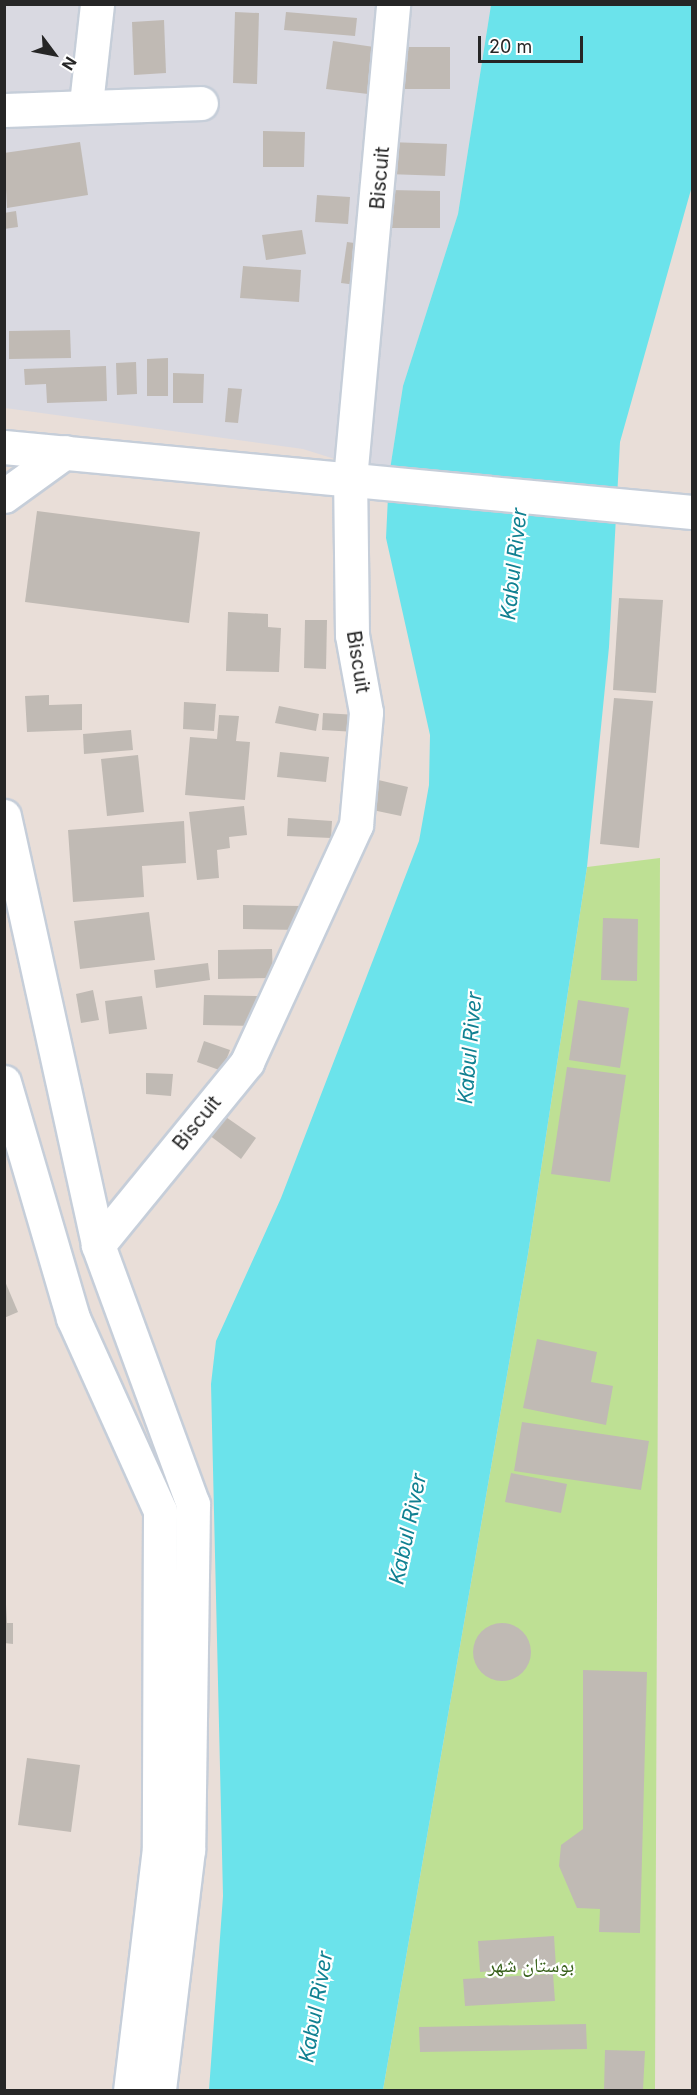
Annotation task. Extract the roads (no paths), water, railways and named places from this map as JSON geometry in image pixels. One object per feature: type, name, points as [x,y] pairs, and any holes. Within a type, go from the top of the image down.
[{"type":"main road","points":[[86,104],[97,4]]},
{"type":"main road","name":"Biscuit","points":[[98,1245],[247,1062],[356,825],[366,712],[352,635],[364,481],[393,4]]},
{"type":"main road","points":[[4,110],[86,104],[201,103]]},
{"type":"main road","points":[[4,447],[626,508],[693,512]]},
{"type":"main road","points":[[4,496],[65,452]]},
{"type":"main road","points":[[4,816],[98,1245],[194,1504],[188,1850],[159,2091]]},
{"type":"main road","points":[[4,1082],[40,1220],[73,1318],[160,1510],[159,1848],[130,2091]]},
{"type":"water","name":"Kabul River","points":[[491,5],[692,5],[692,186],[620,442],[609,647],[587,867],[528,1254],[383,2090],[209,2090],[223,1896],[211,1384],[216,1341],[281,1198],[419,841],[429,785],[430,735],[386,538],[389,476],[403,386],[458,214]]},
{"type":"park label","name":"بوستان شهر","points":[[531,1965]]}]
